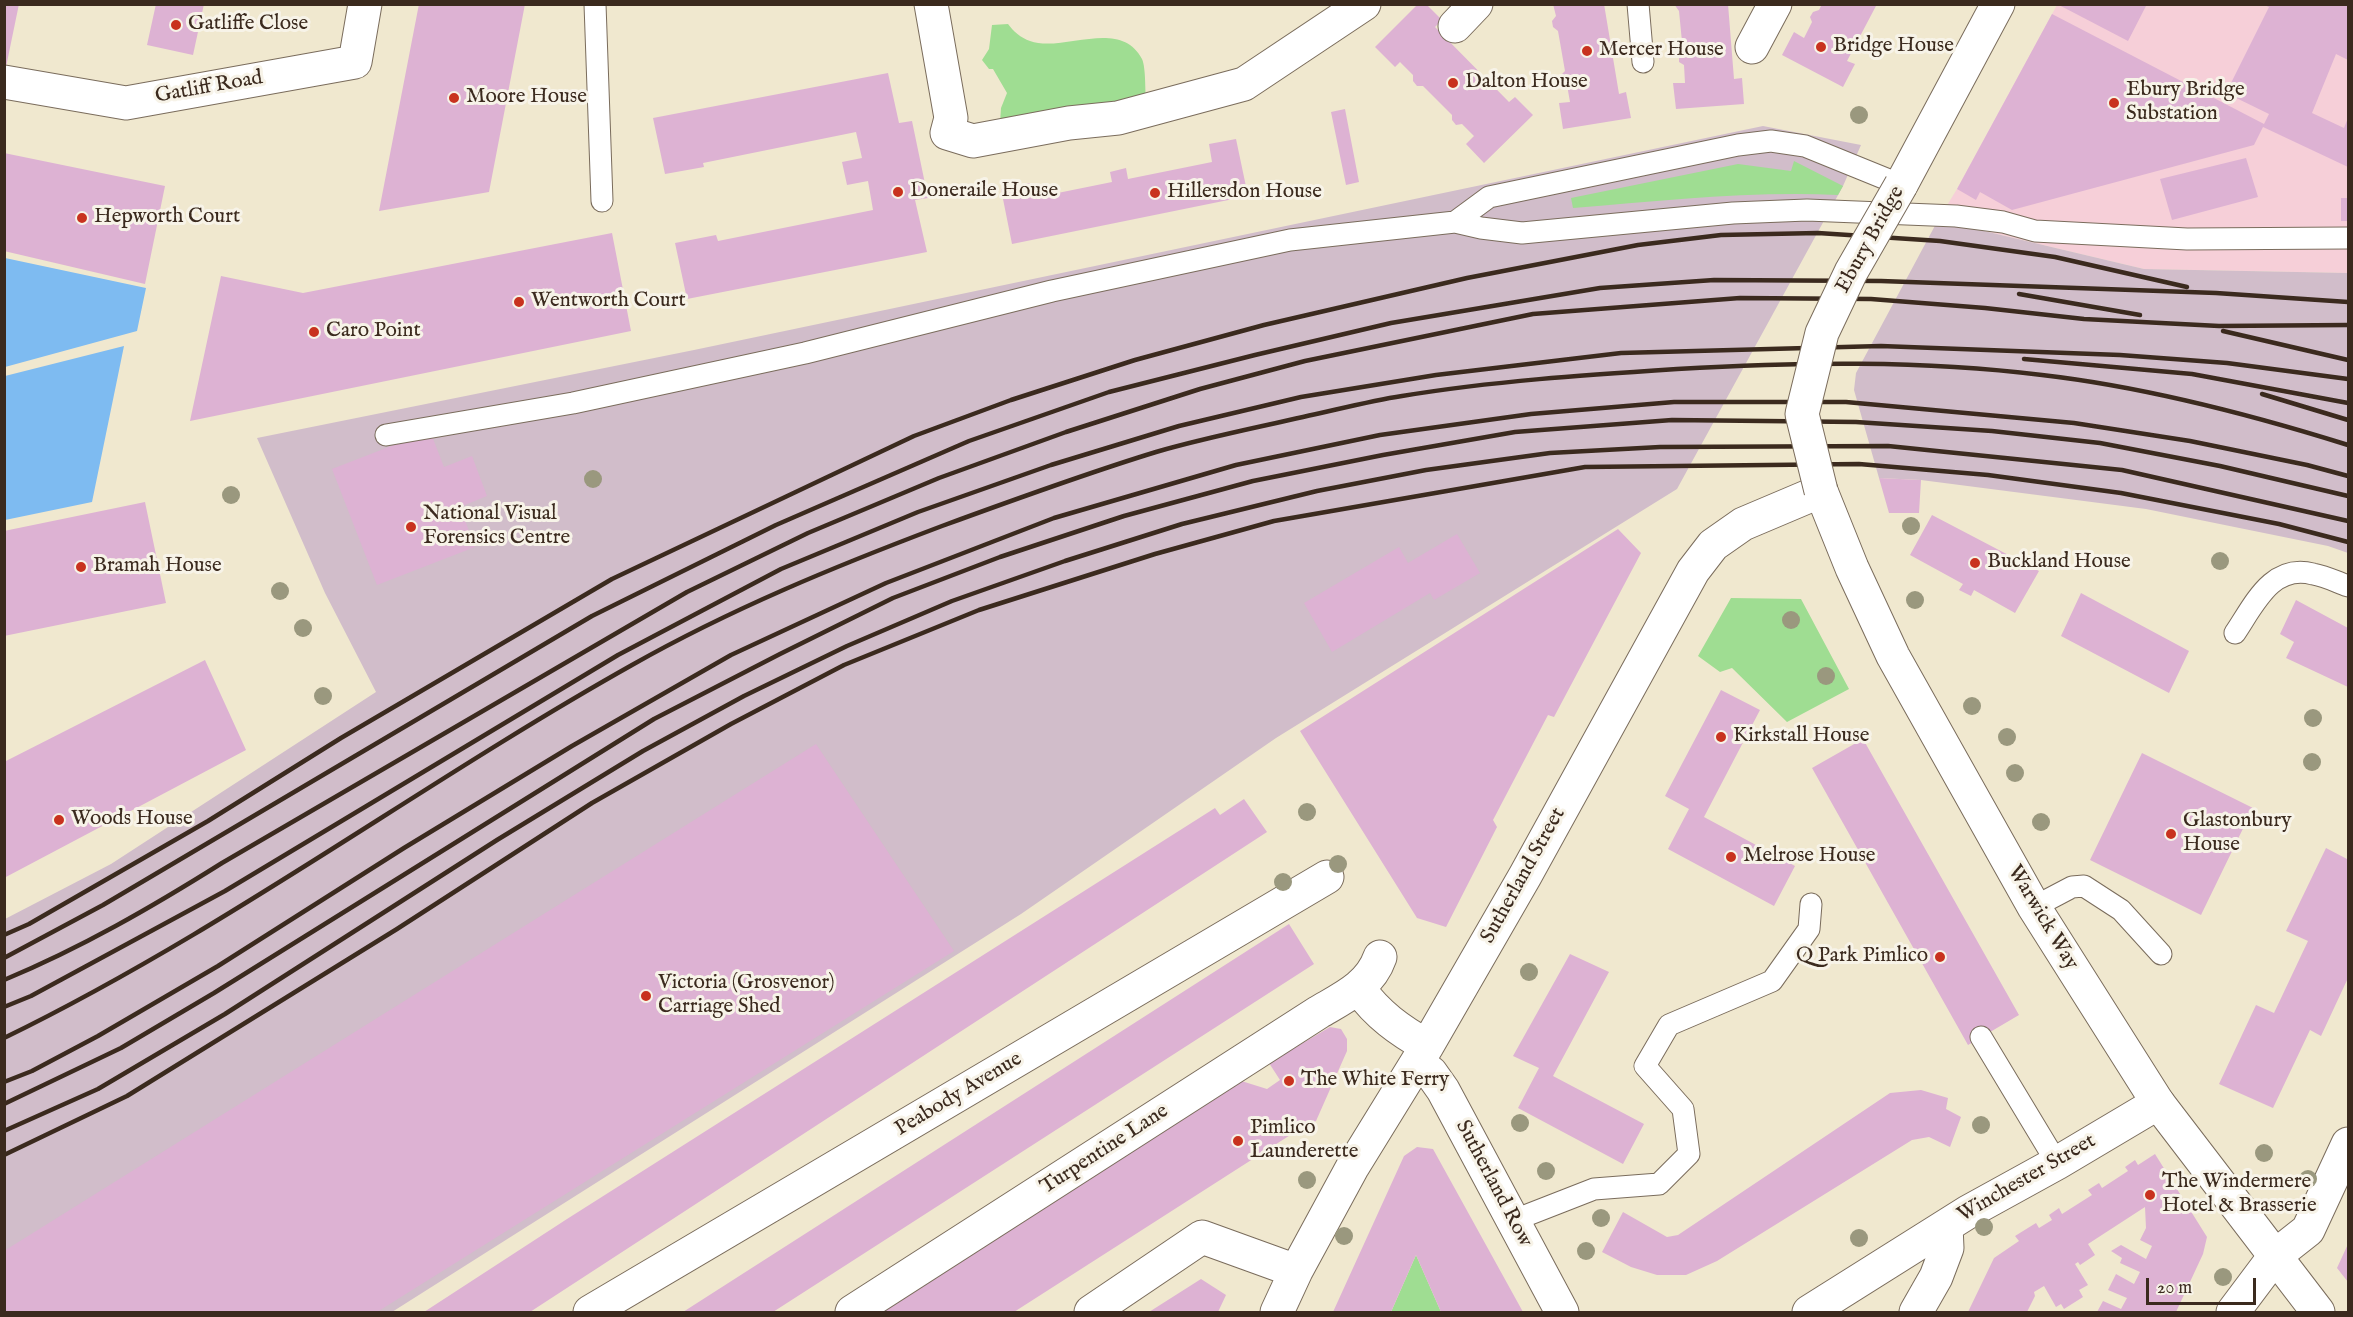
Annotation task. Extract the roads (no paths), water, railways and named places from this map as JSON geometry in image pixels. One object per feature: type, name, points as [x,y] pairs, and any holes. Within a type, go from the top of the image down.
[{"type":"street","name":"Gatliff Road","points":[[4,82],[126,103],[355,62],[365,4]]},
{"type":"street","points":[[931,4],[951,118],[947,133],[973,141],[1069,123],[1118,118],[1244,84],[1364,4]]},
{"type":"street","points":[[1752,47],[1775,4]]},
{"type":"street","name":"Ebury Bridge","points":[[1821,491],[1803,414],[1822,333],[1851,272],[1901,185],[1998,4]]},
{"type":"street","name":"Warwick Way","points":[[1821,491],[1852,568],[1893,657],[2034,907],[2157,1103],[2318,1312]]},
{"type":"street","name":"Sutherland Street","points":[[1277,1312],[1296,1271],[1353,1166],[1422,1054],[1525,876],[1693,571],[1713,544],[1743,524],[1821,491]]},
{"type":"street","name":"Peabody Avenue","points":[[590,1312],[1327,877]]},
{"type":"street","name":"Turpentine Lane","points":[[852,1312],[1318,1012],[1359,989],[1377,965],[1380,957]]},
{"type":"street","points":[[1359,989],[1372,1006],[1422,1054]]},
{"type":"street","name":"Sutherland Row","points":[[1422,1054],[1562,1312]]},
{"type":"street","name":"Winchester Street","points":[[1916,1312],[1967,1213],[2057,1163],[2157,1103]]},
{"type":"street","points":[[2233,1312],[2275,1256],[2308,1230],[2349,1144]]},
{"type":"street","points":[[1809,1312],[1967,1213]]},
{"type":"street","points":[[1091,1312],[1202,1237],[1296,1271]]},
{"type":"lane","points":[[595,4],[602,201]]},
{"type":"lane","points":[[1638,4],[1643,62]]},
{"type":"lane","points":[[1455,222],[1489,197],[1727,147],[1771,141],[1805,146],[1901,185]]},
{"type":"lane","points":[[386,435],[573,403],[793,356],[1052,291],[1290,240],[1455,222],[1522,233],[1733,213],[1807,210],[1956,216],[2003,222],[2035,231],[2187,239],[2349,238]]},
{"type":"lane","points":[[2235,633],[2261,593],[2278,577],[2292,572],[2312,573],[2349,586]]},
{"type":"lane","points":[[2034,907],[2072,887],[2084,886],[2121,910],[2161,954]]},
{"type":"lane","points":[[1512,1221],[1594,1189],[1659,1184],[1689,1154],[1683,1109],[1646,1066],[1669,1025],[1772,981],[1809,929],[1811,904]]},
{"type":"lane","points":[[1981,1037],[2057,1163]]},
{"type":"water","points":[[5,258],[146,288],[137,331],[5,367]]},
{"type":"water","points":[[124,346],[92,502],[5,520],[5,376]]},
{"type":"railway","points":[[4,935],[29,924],[208,821],[341,738],[612,579],[914,436],[1011,400],[1135,360],[1264,325],[1467,278],[1638,245],[1721,235],[1818,233],[1940,241],[2055,257],[2187,287]]},
{"type":"railway","points":[[4,958],[103,905],[592,616],[776,525],[969,441],[1109,392],[1391,323],[1600,288],[1714,280],[1881,281],[2216,293],[2348,302]]},
{"type":"railway","points":[[2019,294],[2140,315]]},
{"type":"railway","points":[[4,980],[88,941],[143,911],[687,592],[808,533],[939,478],[1066,432],[1200,389],[1305,361],[1533,314],[1740,298],[1871,299],[2084,319],[2219,326],[2348,325]]},
{"type":"railway","points":[[2223,331],[2348,360]]},
{"type":"railway","points":[[4,1007],[31,996],[225,891],[618,655],[781,569],[918,512],[1051,465],[1179,426],[1301,397],[1436,375],[1621,353],[1881,346],[2120,355],[2227,363],[2348,379]]},
{"type":"railway","points":[[2024,359],[2192,374],[2348,403]]},
{"type":"railway","points":[[4,1038],[165,951],[553,711],[707,625],[823,573],[942,526],[1102,469],[1192,442],[1377,400],[1470,386],[1677,369],[1860,364],[1997,370],[2081,380],[2158,394],[2235,412],[2348,445]]},
{"type":"railway","points":[[2262,394],[2348,420]]},
{"type":"railway","points":[[4,1082],[32,1071],[98,1036],[218,966],[404,848],[572,746],[731,655],[886,583],[1054,518],[1236,465],[1380,435],[1531,414],[1674,402],[1846,402],[2074,423],[2190,441],[2307,465],[2348,476]]},
{"type":"railway","points":[[4,1104],[121,1048],[214,993],[654,719],[780,654],[893,598],[1000,557],[1124,516],[1253,481],[1515,432],[1672,420],[1856,422],[1992,431],[2100,443],[2220,466],[2348,496]]},
{"type":"railway","points":[[4,1131],[98,1089],[225,1014],[497,840],[643,751],[744,696],[847,646],[952,601],[1065,561],[1182,524],[1317,491],[1426,470],[1550,453],[1660,447],[1888,446],[2122,470],[2348,521]]},
{"type":"railway","points":[[4,1155],[127,1096],[397,929],[592,803],[731,724],[844,665],[979,610],[1155,554],[1274,521],[1585,467],[1859,464],[1988,475],[2121,493],[2279,524],[2348,542]]},
{"type":"place","name":"Gatliffe Close","points":[[176,25]]},
{"type":"place","name":"Bridge House","points":[[1821,47]]},
{"type":"place","name":"Mercer House","points":[[1587,51]]},
{"type":"place","name":"Dalton House","points":[[1453,83]]},
{"type":"place","name":"Moore House","points":[[454,98]]},
{"type":"place","name":"Ebury Bridge Substation","points":[[2114,103]]},
{"type":"place","name":"Doneraile House","points":[[898,192]]},
{"type":"place","name":"Hillersdon House","points":[[1155,193]]},
{"type":"place","name":"Hepworth Court","points":[[82,218]]},
{"type":"place","name":"Wentworth Court","points":[[519,302]]},
{"type":"place","name":"Caro Point","points":[[314,332]]},
{"type":"place","name":"National Visual Forensics Centre","points":[[411,527]]},
{"type":"place","name":"Buckland House","points":[[1975,563]]},
{"type":"place","name":"Bramah House","points":[[81,567]]},
{"type":"place","name":"Kirkstall House","points":[[1721,737]]},
{"type":"place","name":"Woods House","points":[[59,820]]},
{"type":"place","name":"Glastonbury House","points":[[2171,834]]},
{"type":"place","name":"Melrose House","points":[[1731,857]]},
{"type":"place","name":"Q Park Pimlico","points":[[1940,957]]},
{"type":"place","name":"Victoria (Grosvenor) Carriage Shed","points":[[646,996]]},
{"type":"place","name":"The White Ferry","points":[[1289,1081]]},
{"type":"place","name":"Pimlico Launderette","points":[[1238,1141]]},
{"type":"place","name":"The Windermere Hotel & Brasserie","points":[[2150,1195]]}]
